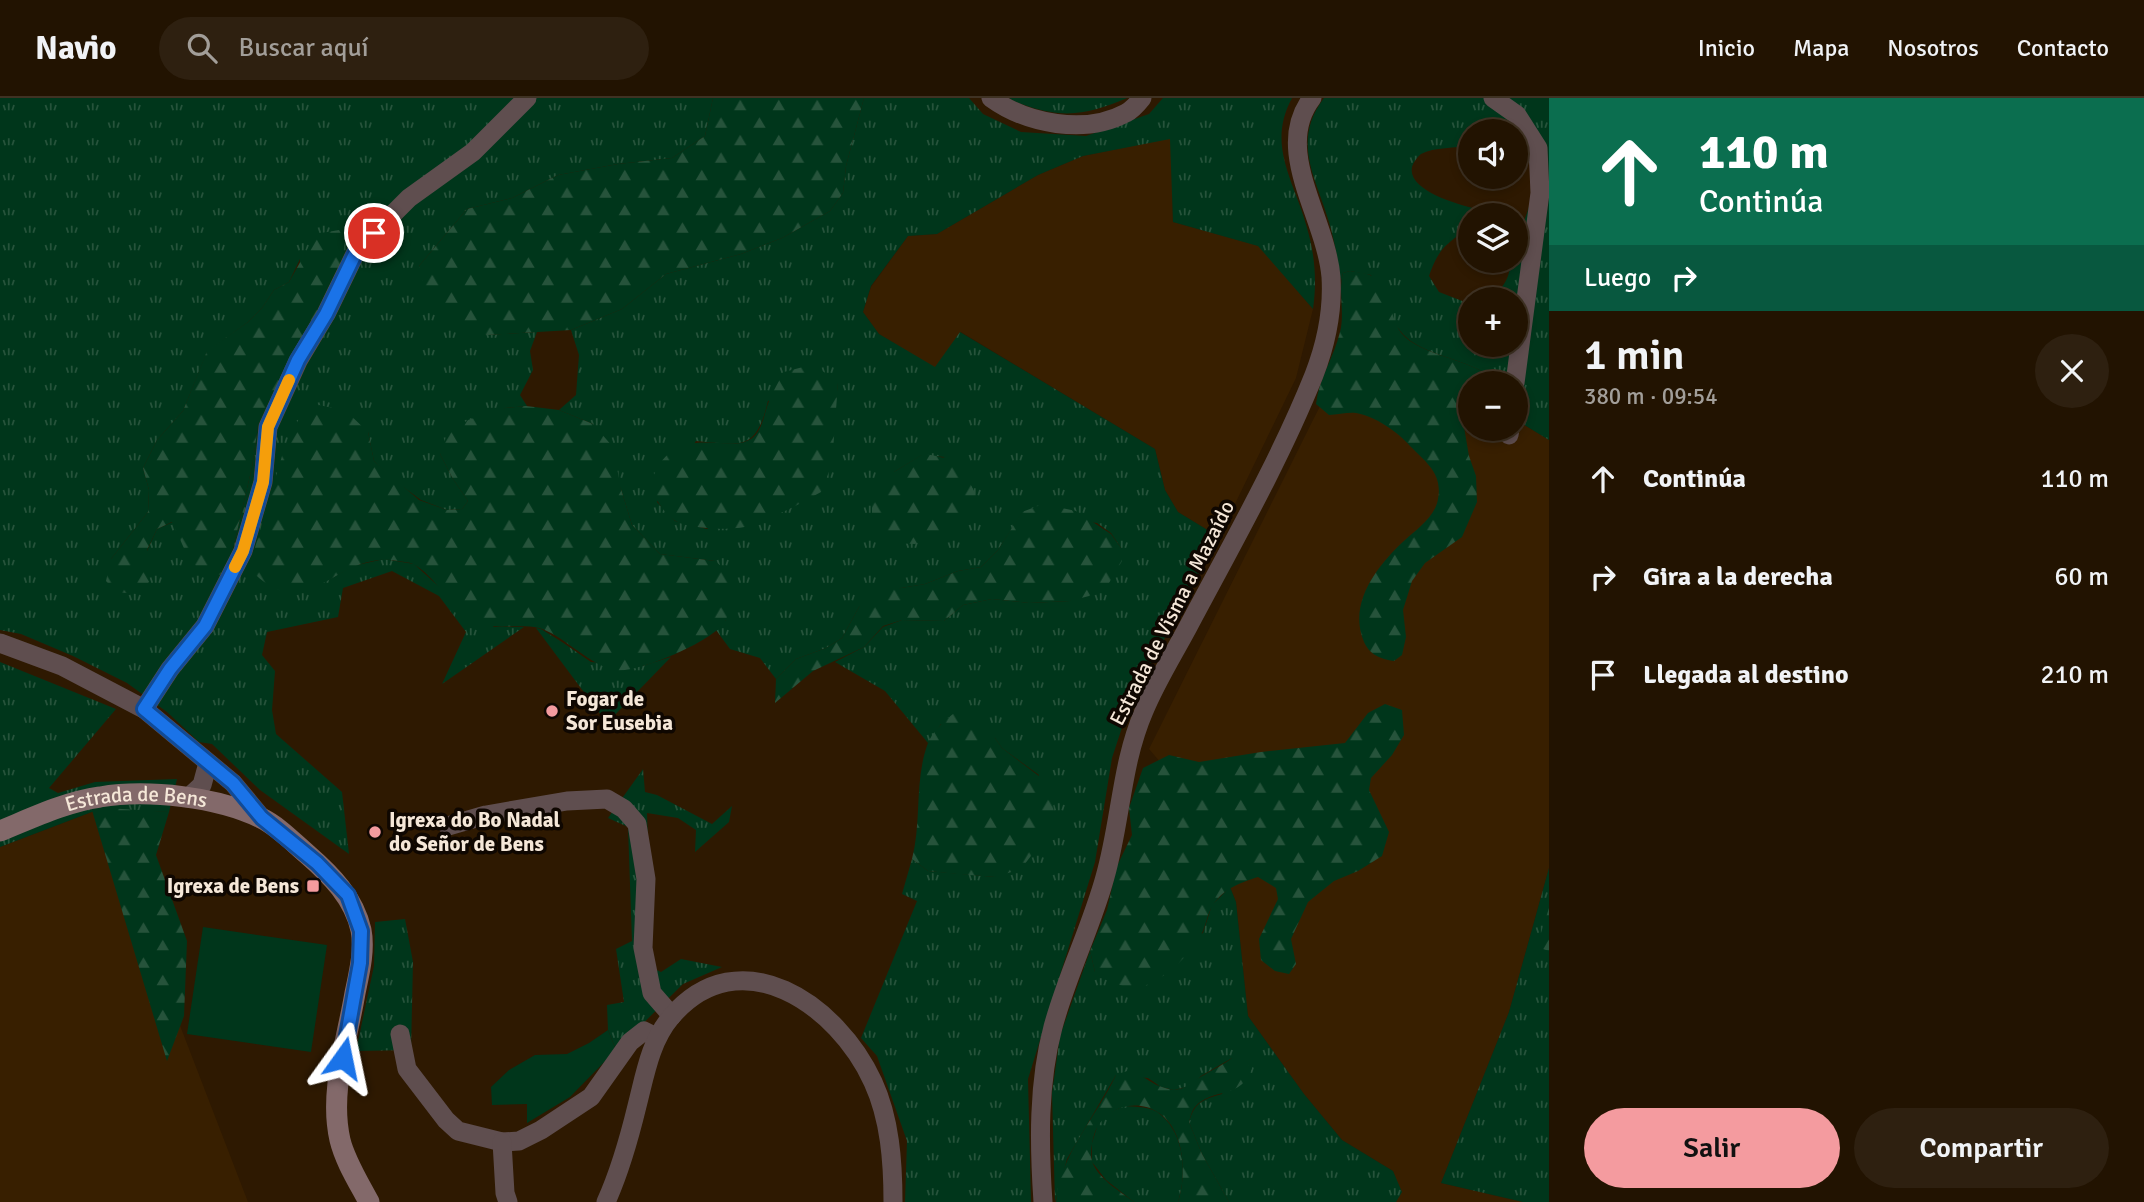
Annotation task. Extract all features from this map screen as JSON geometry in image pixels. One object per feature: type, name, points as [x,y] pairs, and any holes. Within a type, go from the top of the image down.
[{"type":"street","points":[[144,709],[170,669],[205,626],[243,551],[263,482],[268,427],[298,360],[326,314],[357,250],[409,198],[473,152],[527,98]]},
{"type":"street","points":[[991,98],[1008,110],[1056,124],[1095,123],[1127,113],[1142,98]]},
{"type":"street","name":"Estrada de Visma a Mazaído","points":[[1043,1202],[1042,1100],[1048,1054],[1065,989],[1106,874],[1121,786],[1134,736],[1154,690],[1282,445],[1314,374],[1323,345],[1331,299],[1328,256],[1296,152],[1299,120],[1312,98]]},
{"type":"street","points":[[1493,98],[1517,115],[1538,148],[1540,192],[1518,371]]},
{"type":"street","points":[[0,643],[62,666],[144,709],[233,783],[262,818]]},
{"type":"street","points":[[188,798],[202,785],[208,764]]},
{"type":"street","points":[[208,764],[225,804]]},
{"type":"street","points":[[225,804],[232,794],[233,783]]},
{"type":"street","name":"Estrada de Bens","points":[[0,831],[65,806],[101,797],[143,794],[188,798],[225,804],[262,818],[317,863],[348,895],[361,931],[360,963],[337,1086],[336,1114],[340,1142],[369,1202]]},
{"type":"street","points":[[448,826],[486,815],[567,801],[607,799],[624,808],[637,824],[646,879],[643,948],[652,993],[672,1016]]},
{"type":"street","points":[[606,1202],[618,1177],[656,1037],[685,1002],[704,989],[725,983],[749,981],[789,991],[818,1010],[845,1036],[873,1082],[886,1124],[893,1174],[893,1202]]},
{"type":"street","points":[[400,1034],[407,1069],[446,1120],[458,1131],[502,1142],[519,1141],[541,1130],[591,1097],[630,1042],[644,1031],[656,1037]]},
{"type":"street","points":[[502,1142],[508,1202]]},
{"type":"shaded area","points":[[1171,138],[1173,222],[1259,246],[1313,309],[1296,378],[1219,537],[1178,512],[1165,490],[1155,449],[961,332],[935,368],[879,334],[863,312],[871,287],[908,236],[937,234],[1038,175],[1083,156]]},
{"type":"shaded area","points":[[1328,390],[1458,405],[1458,441],[1528,441],[1528,427],[1549,440],[1549,868],[1509,1012],[1441,1183],[1523,1202],[1396,1202],[1401,1192],[1393,1171],[1342,1140],[1304,1094],[1248,1016],[1236,902],[1198,806],[1149,749]]},
{"type":"shaded area","points":[[97,810],[248,1202],[0,1202],[0,847]]},
{"type":"green space","points":[[0,98],[713,98],[705,136],[672,158],[558,175],[512,198],[467,209],[419,266],[487,335],[537,332],[530,351],[533,370],[520,395],[527,406],[505,408],[440,454],[468,501],[462,509],[447,510],[421,500],[394,480],[374,461],[368,432],[328,580],[353,566],[384,559],[414,564],[437,585],[494,627],[524,627],[442,684],[466,632],[439,596],[392,571],[343,588],[338,617],[267,632],[262,655],[275,671],[272,710],[276,734],[342,792],[349,854],[260,790],[212,744],[199,742],[167,712],[127,683],[21,634],[0,630]],"holes":[[[300,259],[297,345],[258,426],[252,467],[229,566],[184,543],[173,522],[157,529],[147,551],[111,559],[148,512],[149,490],[143,468],[157,440],[183,411],[207,352],[248,322],[274,290],[289,282]]]},
{"type":"green space","points":[[713,98],[864,98],[846,166],[843,193],[830,211],[782,238],[741,254],[666,274],[622,309],[571,330],[487,335],[441,316],[426,297],[419,266],[467,209],[512,198],[558,175],[672,158],[705,136]]},
{"type":"green space","points":[[864,98],[969,98],[983,114],[1021,132],[1086,136],[1149,114],[1163,98],[1292,98],[1285,115],[1282,148],[1312,248],[1315,268],[1313,309],[1258,246],[1173,222],[1170,139],[1083,156],[1038,175],[937,234],[908,236],[871,286],[863,312],[879,334],[935,367],[960,332],[1155,449],[1165,490],[1178,512],[1219,537],[1130,703],[1112,758],[1095,862],[1028,1079],[1031,1202],[905,1202],[907,1141],[877,1056],[861,1038],[917,901],[902,894],[912,859],[928,871],[995,877],[1039,775],[1002,748],[995,738],[941,724],[928,743],[885,691],[835,662],[864,647],[883,627],[902,620],[944,621],[963,605],[992,599],[1029,603],[1070,601],[1121,548],[1111,533],[1097,523],[1022,513],[998,550],[981,567],[958,571],[925,584],[901,588],[859,607],[842,638],[826,648],[796,659],[776,679],[760,658],[730,649],[716,630],[726,620],[715,561],[660,554],[632,525],[621,489],[593,424],[559,410],[576,395],[579,355],[571,330],[622,309],[666,274],[741,254],[782,238],[830,211],[843,193],[846,166]],"holes":[[[838,383],[835,408],[707,529],[675,521],[657,502],[696,441],[725,444],[744,442],[758,429],[768,401]],[[922,455],[945,457],[894,472]]]},
{"type":"green space","points":[[1009,98],[1127,98],[1091,111],[1056,113]]},
{"type":"green space","points":[[1324,98],[1549,98],[1549,440],[1528,427],[1528,371],[1481,371],[1427,350],[1400,331],[1371,275],[1350,271],[1343,273],[1341,282],[1331,230],[1309,160],[1309,130],[1314,114]]},
{"type":"green space","points":[[339,230],[345,241],[328,300],[297,345],[258,426],[252,467],[229,566],[219,575],[200,570],[189,557],[172,522],[157,529],[147,550],[149,582],[137,594],[116,592],[106,581],[111,559],[148,512],[149,490],[143,468],[157,440],[183,411],[207,351],[248,322],[274,290],[289,282],[316,234]]},
{"type":"green space","points":[[1350,271],[1370,275],[1378,281],[1387,296],[1395,322],[1405,337],[1427,350],[1481,371],[1458,371],[1458,441],[1466,441],[1476,476],[1477,502],[1462,537],[1425,563],[1412,581],[1403,610],[1406,637],[1402,655],[1394,661],[1377,656],[1366,645],[1359,620],[1364,594],[1378,570],[1433,511],[1438,499],[1438,482],[1427,463],[1393,430],[1363,415],[1329,415],[1316,404],[1320,385],[1340,332],[1343,273]]},
{"type":"green space","points":[[803,367],[820,369],[838,383],[832,464],[821,492],[776,515],[741,528],[699,527],[674,520],[659,504],[650,485],[661,462],[668,454],[685,445],[707,442],[736,444],[751,439],[761,427],[771,397],[784,372]]},
{"type":"green space","points":[[319,405],[346,411],[368,432],[374,461],[419,500],[447,510],[462,509],[468,501],[440,454],[447,434],[468,420],[505,408],[526,406],[559,410],[593,424],[613,447],[621,489],[632,525],[660,554],[715,561],[728,572],[730,602],[726,620],[707,637],[674,655],[637,668],[612,670],[539,628],[487,626],[470,620],[421,569],[410,563],[376,560],[356,566],[305,591],[288,592],[270,586],[249,568],[282,456],[300,416]]},
{"type":"green space","points":[[923,454],[942,457],[961,469],[975,493],[970,510],[946,530],[915,544],[891,543],[872,525],[872,499],[894,472]]},
{"type":"green space","points":[[1043,504],[1076,511],[1111,534],[1121,548],[1122,561],[1109,583],[1089,596],[1070,601],[1029,603],[992,599],[963,605],[944,621],[902,620],[883,626],[864,647],[813,671],[775,703],[776,679],[796,659],[826,648],[842,638],[859,607],[877,592],[925,584],[958,571],[981,567],[998,550],[1022,512]]},
{"type":"green space","points":[[536,628],[591,662],[642,666],[671,657],[607,723]]},
{"type":"green space","points":[[0,662],[116,709],[49,788],[58,793],[95,782],[177,779],[169,812],[97,810],[0,847]]},
{"type":"green space","points":[[1385,704],[1402,710],[1404,735],[1392,755],[1371,778],[1369,790],[1389,832],[1382,856],[1358,871],[1334,881],[1308,902],[1291,939],[1296,964],[1289,974],[1275,971],[1261,960],[1259,939],[1278,899],[1276,888],[1258,877],[1233,887],[1217,899],[1196,943],[1175,967],[1158,979],[1134,988],[1116,984],[1095,972],[1090,951],[1107,910],[1117,866],[1132,835],[1129,808],[1143,768],[1169,755],[1199,762],[1345,743],[1368,713]]},
{"type":"green space","points":[[953,714],[975,718],[1002,748],[1052,786],[1054,814],[1037,848],[1021,869],[995,877],[957,874],[928,871],[912,859],[924,757],[933,735]]},
{"type":"green space","points":[[643,769],[645,792],[657,795],[712,824],[732,806],[729,822],[695,852],[696,830],[678,818],[647,813],[652,968],[661,972],[681,959],[722,967],[683,984],[616,1050],[608,1030],[607,1005],[624,1002],[616,949],[632,941],[628,827],[608,818]]},
{"type":"green space","points":[[91,807],[169,812],[156,855],[187,941],[184,1016],[167,1061]]},
{"type":"green space","points":[[1549,868],[1549,1202],[1523,1202],[1441,1183],[1509,1012]]},
{"type":"green space","points":[[1230,887],[1236,902],[1248,1016],[1304,1094],[1342,1140],[1393,1171],[1402,1192],[1396,1202],[1229,1202],[1202,1154],[1189,1122],[1200,1103],[1222,1094],[1232,1058],[1201,1076],[1190,1086],[1174,1090],[1161,1087],[1148,1078],[1116,1075],[1067,1159],[1055,1202],[1052,1093],[1060,1036],[1090,951],[1095,972],[1203,933],[1212,905]]},
{"type":"green space","points":[[1549,908],[1549,951],[1543,949],[1541,933]]},
{"type":"green space","points":[[405,919],[413,962],[411,1050],[356,1051],[374,966],[375,922]]},
{"type":"green space","points":[[203,927],[327,945],[311,1052],[187,1034]]},
{"type":"green space","points":[[608,1030],[616,1050],[570,1097],[527,1123],[527,1104],[492,1105],[491,1087],[509,1070],[535,1055],[567,1054]]},
{"type":"green space","points":[[1232,1058],[1242,1060],[1252,1068],[1247,1078],[1234,1089],[1202,1101],[1194,1108],[1189,1122],[1202,1154],[1229,1202],[1178,1202],[1183,1167],[1182,1154],[1174,1130],[1168,1121],[1150,1108],[1130,1106],[1112,1112],[1098,1126],[1091,1155],[1099,1173],[1134,1202],[1056,1202],[1064,1168],[1071,1152],[1116,1075],[1130,1070],[1161,1087],[1177,1089]]},
{"type":"green space","points":[[1124,1106],[1157,1112],[1175,1133],[1183,1168],[1178,1202],[1134,1202],[1106,1180],[1092,1162],[1092,1143],[1098,1124],[1106,1114]]},
{"type":"slow traffic","points":[[235,567],[243,551],[263,482],[268,427],[289,380]]},
{"type":"place","name":"Fogar de Sor Eusebia","points":[[552,711]]},
{"type":"place","name":"Igrexa do Bo Nadal do Señor de Bens","points":[[375,832]]},
{"type":"place","name":"Igrexa de Bens","points":[[313,886]]},
{"type":"route","points":[[343,1058],[360,963],[361,931],[348,895],[317,863],[262,818],[233,783],[144,709],[170,669],[205,626],[243,551],[263,482],[268,427],[298,360],[326,314],[357,250],[374,233]]}]
